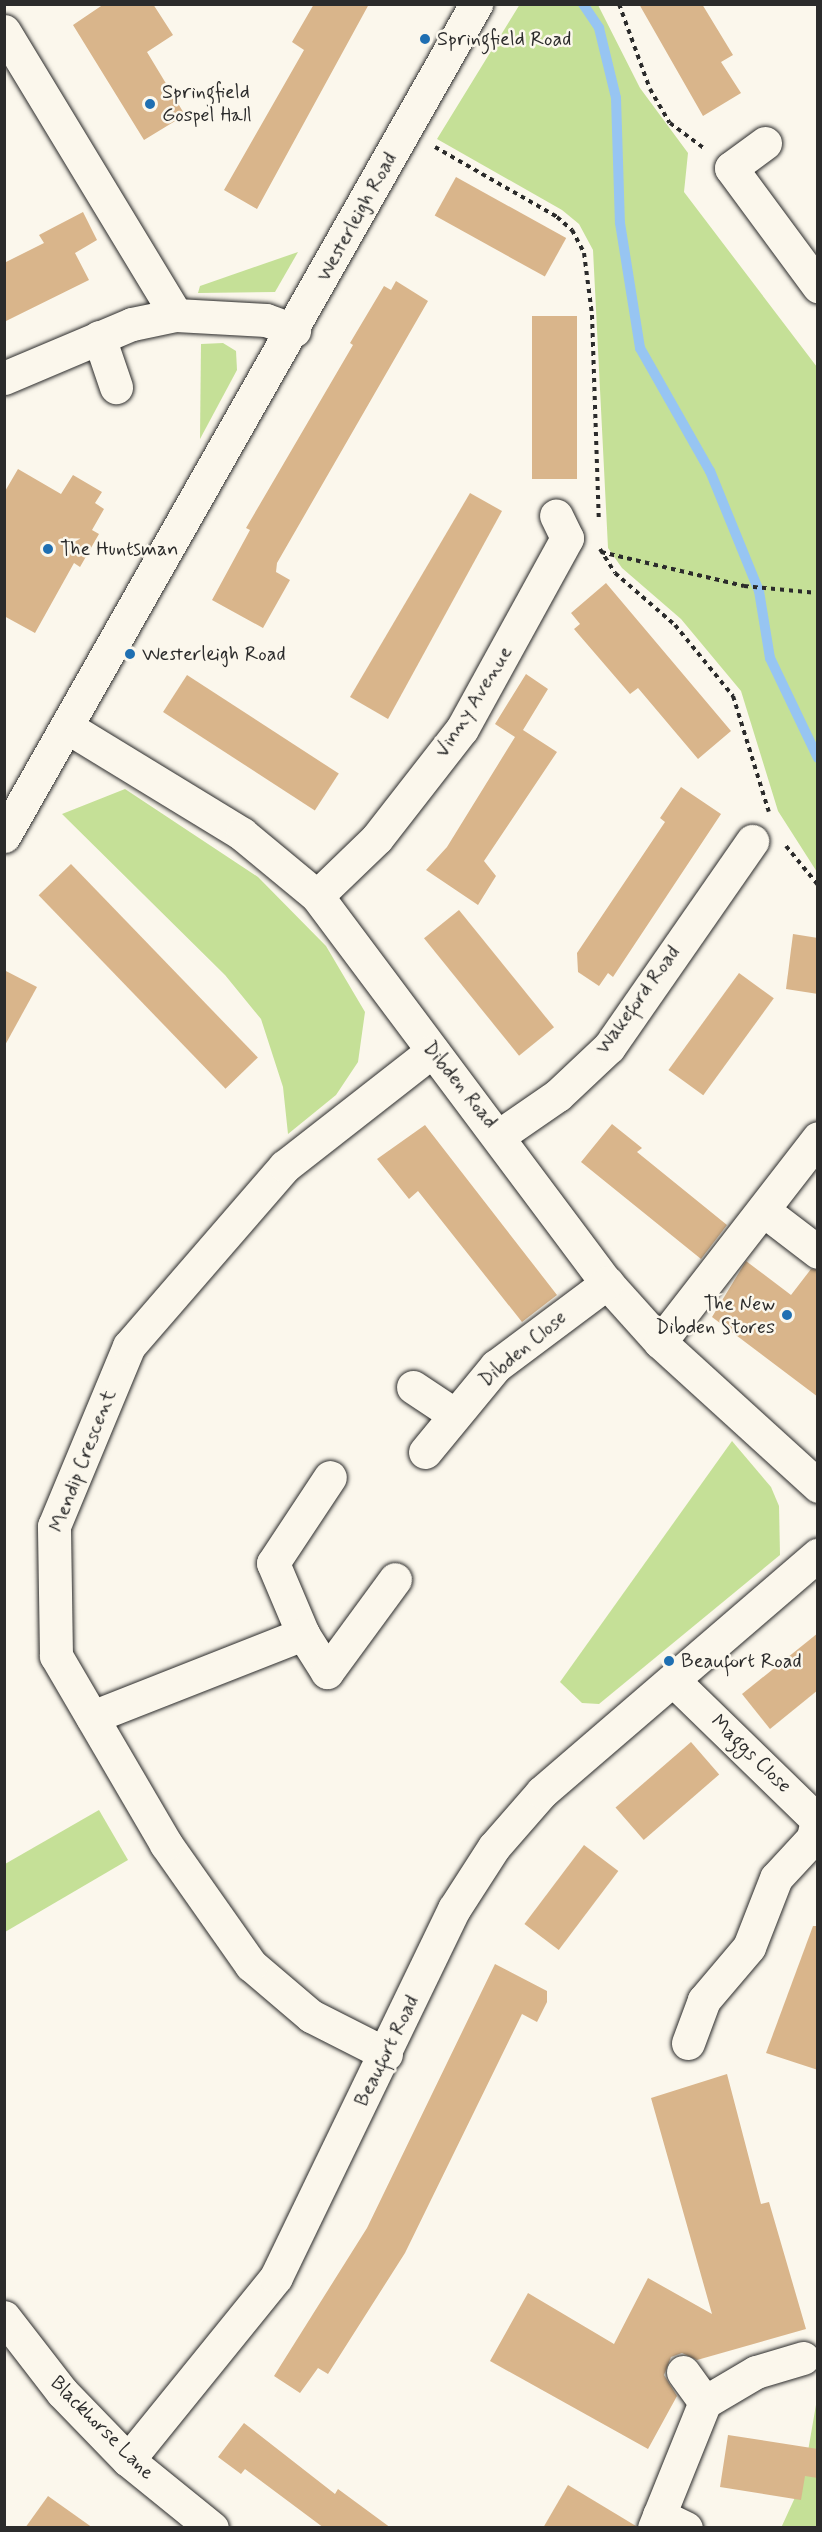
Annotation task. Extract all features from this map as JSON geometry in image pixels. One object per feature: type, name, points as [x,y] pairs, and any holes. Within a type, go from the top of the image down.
[{"type":"street","name":"Westerleigh Road","points":[[4,836],[294,330],[476,4]]},
{"type":"street","points":[[4,31],[176,315]]},
{"type":"street","points":[[765,143],[731,168],[818,286]]},
{"type":"street","points":[[4,378],[99,337],[176,315],[266,320],[294,330]]},
{"type":"street","points":[[99,337],[116,387]]},
{"type":"street","name":"Vinny Avenue","points":[[317,896],[377,838],[462,729],[561,527]]},
{"type":"street","name":"Dibden Road","points":[[67,727],[242,834],[317,896],[432,1051],[500,1135],[607,1283],[660,1342],[818,1486]]},
{"type":"street","name":"Wakeford Road","points":[[500,1135],[558,1095],[609,1047],[770,835]]},
{"type":"street","name":"Mendip Crescent","points":[[386,2054],[310,2016],[251,1965],[166,1844],[56,1656],[54,1526],[129,1346],[285,1166],[432,1051]]},
{"type":"street","points":[[660,1342],[818,1138]]},
{"type":"street","points":[[762,1210],[818,1252]]},
{"type":"street","name":"Dibden Close","points":[[425,1452],[452,1413],[496,1366],[607,1283]]},
{"type":"street","points":[[413,1387],[452,1413]]},
{"type":"street","points":[[330,1477],[273,1563],[303,1634],[327,1672],[395,1579]]},
{"type":"street","name":"Beaufort Road","points":[[128,2460],[276,2277],[386,2054],[454,1909],[494,1847],[543,1792],[675,1682],[818,1555]]},
{"type":"street","points":[[92,1717],[303,1634]]},
{"type":"street","name":"Maggs Close","points":[[675,1682],[817,1820],[813,1838],[776,1878],[749,1947],[704,2000],[688,2043]]},
{"type":"street","name":"Blackhorse Lane","points":[[4,2317],[62,2392],[128,2460],[212,2528]]},
{"type":"street","points":[[666,2523],[705,2402],[756,2372],[803,2358]]},
{"type":"street","points":[[683,2372],[705,2402]]},
{"type":"path","points":[[619,4],[635,59],[670,123],[731,168]]},
{"type":"path","points":[[406,130],[557,217],[572,230],[584,253],[592,315],[599,528]]},
{"type":"path","points":[[561,527],[600,552],[744,586],[818,593]]},
{"type":"path","points":[[599,540],[600,552],[623,582],[675,625],[733,696],[770,835],[818,885]]},
{"type":"green space","points":[[520,4],[598,5],[640,88],[688,153],[684,192],[817,367],[817,872],[778,811],[741,691],[681,619],[622,568],[608,548],[593,250],[579,224],[562,210],[437,139]]},
{"type":"green space","points":[[298,252],[275,292],[198,293],[200,286]]},
{"type":"green space","points":[[223,343],[236,351],[237,370],[200,439],[201,344]]},
{"type":"green space","points":[[125,789],[258,877],[326,946],[365,1012],[358,1062],[336,1095],[288,1134],[283,1087],[261,1019],[225,975],[62,814]]},
{"type":"green space","points":[[732,1441],[771,1487],[779,1506],[780,1555],[599,1704],[582,1703],[560,1682]]},
{"type":"green space","points":[[99,1810],[128,1860],[5,1932],[5,1864]]},
{"type":"green space","points":[[817,2399],[817,2527],[781,2528],[803,2480]]},
{"type":"building","points":[[104,4],[153,4],[173,35],[147,52],[185,115],[144,140],[73,25]]},
{"type":"building","points":[[314,4],[369,4],[257,209],[224,190],[304,50],[292,42]]},
{"type":"building","points":[[639,4],[702,4],[733,55],[721,62],[741,93],[703,116]]},
{"type":"building","points":[[456,177],[566,238],[545,277],[435,215]]},
{"type":"building","points":[[83,212],[97,240],[75,253],[89,280],[4,322],[4,263],[44,243],[39,235]]},
{"type":"building","points":[[396,281],[428,301],[277,563],[276,572],[290,580],[263,628],[212,600],[250,530],[246,528],[353,345],[350,343],[384,286],[391,290]]},
{"type":"building","points":[[532,316],[577,316],[577,479],[532,479]]},
{"type":"building","name":"The Huntsman","points":[[18,469],[61,494],[73,475],[102,492],[95,503],[104,509],[92,530],[99,534],[80,567],[74,563],[35,633],[4,616],[4,493]]},
{"type":"building","points":[[470,493],[502,511],[388,719],[350,697]]},
{"type":"building","points":[[606,583],[731,731],[698,759],[638,688],[630,694],[574,629],[580,624],[571,613]]},
{"type":"building","points":[[526,674],[548,689],[523,730],[557,752],[484,861],[496,876],[478,905],[426,870],[447,847],[515,737],[495,724]]},
{"type":"building","points":[[187,675],[339,774],[315,810],[163,712]]},
{"type":"building","points":[[681,787],[721,814],[613,977],[608,973],[599,986],[578,972],[577,953],[665,822],[660,818]]},
{"type":"building","points":[[71,864],[258,1058],[225,1089],[39,895]]},
{"type":"building","points":[[459,910],[554,1027],[519,1056],[424,938]]},
{"type":"building","points":[[793,934],[818,938],[818,994],[786,989]]},
{"type":"building","points":[[4,970],[37,987],[4,1047]]},
{"type":"building","points":[[739,973],[774,998],[703,1095],[668,1070]]},
{"type":"building","points":[[612,1124],[642,1148],[637,1152],[727,1225],[701,1259],[581,1162]]},
{"type":"building","points":[[425,1125],[557,1295],[522,1322],[418,1191],[409,1199],[377,1159]]},
{"type":"building","points":[[746,1261],[791,1295],[811,1269],[818,1270],[818,1397],[712,1317]]},
{"type":"building","points":[[818,1633],[818,1690],[770,1729],[742,1694]]},
{"type":"building","points":[[691,1742],[719,1774],[644,1840],[616,1808]]},
{"type":"building","points":[[584,1845],[618,1871],[559,1950],[524,1924]]},
{"type":"building","points":[[813,1926],[818,1926],[818,2070],[766,2053]]},
{"type":"building","points":[[495,1964],[547,1991],[547,2002],[537,2022],[522,2014],[405,2253],[328,2374],[318,2368],[300,2393],[274,2376],[367,2228]]},
{"type":"building","points":[[727,2074],[761,2204],[769,2202],[806,2329],[697,2360],[682,2353],[671,2357],[664,2375],[677,2396],[648,2449],[490,2361],[528,2293],[614,2344],[648,2278],[712,2314],[651,2098]]},
{"type":"building","points":[[244,2423],[335,2494],[338,2489],[391,2528],[324,2528],[245,2469],[241,2474],[218,2457]]},
{"type":"building","points":[[728,2435],[818,2449],[818,2478],[805,2476],[801,2500],[720,2487]]},
{"type":"building","points":[[568,2485],[636,2526],[636,2528],[543,2528]]},
{"type":"building","points":[[48,2496],[93,2528],[25,2528]]},
{"type":"waterway","points":[[583,4],[599,28],[616,98],[620,223],[640,348],[710,471],[759,591],[770,658],[818,758]]},
{"type":"place","name":"Springfield Road","points":[[425,39]]},
{"type":"place","name":"Springfield Gospel Hall","points":[[150,104]]},
{"type":"place","name":"The Huntsman","points":[[48,549]]},
{"type":"place","name":"Westerleigh Road","points":[[130,654]]},
{"type":"place","name":"The New Dibden Stores","points":[[787,1315]]},
{"type":"place","name":"Beaufort Road","points":[[669,1661]]}]
